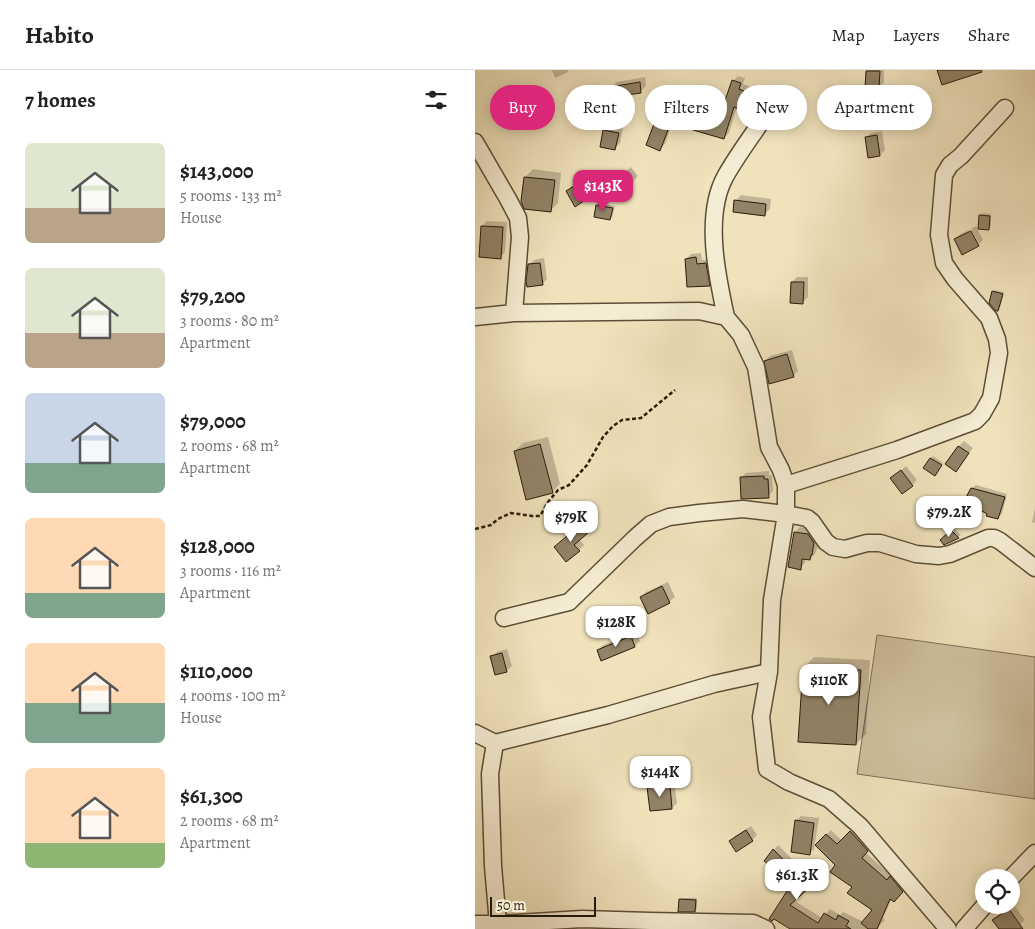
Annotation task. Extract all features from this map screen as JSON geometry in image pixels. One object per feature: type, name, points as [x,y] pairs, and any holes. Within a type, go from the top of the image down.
[{"type":"street","points":[[786,486],[897,450],[975,422],[982,414],[991,398],[999,353],[997,340],[989,318],[955,279],[944,263],[939,235],[945,175],[950,165],[961,156],[1005,108]]},
{"type":"street","points":[[756,130],[725,178],[718,193],[714,227],[717,278],[726,317],[741,335],[756,367],[769,447],[781,470],[786,486],[786,514],[772,600],[769,672],[761,717],[767,769],[789,782],[829,799],[860,826],[948,929]]},
{"type":"street","points":[[475,142],[518,218],[520,236],[514,313]]},
{"type":"street","points":[[475,317],[514,313],[699,311],[726,317]]},
{"type":"street","points":[[504,618],[569,602],[651,524],[669,517],[699,513],[743,509],[807,518],[826,542],[833,547],[845,549],[867,543],[880,543],[916,554],[939,556],[950,554],[988,538],[994,538],[1033,560]]},
{"type":"street","points":[[475,733],[495,743],[608,715],[713,684],[769,672]]},
{"type":"street","points":[[495,743],[483,802],[493,866],[498,924]]},
{"type":"street","points":[[1020,869],[1035,853]]},
{"type":"street","points":[[963,929],[977,914]]},
{"type":"street","points":[[475,924],[581,918],[753,923],[766,929]]},
{"type":"path","points":[[475,529],[491,525],[497,519],[511,513],[540,516],[558,490],[569,485],[587,465],[603,437],[613,426],[622,420],[641,418],[675,390]]},
{"type":"shaded area","points":[[877,635],[1035,657],[1035,799],[857,774]]},
{"type":"building","points":[[937,70],[981,70],[982,72],[942,85]]},
{"type":"building","points":[[866,71],[880,71],[879,85],[865,85]]},
{"type":"building","points":[[732,80],[741,83],[737,85],[737,108],[734,107],[727,129],[727,95]]},
{"type":"building","points":[[640,82],[641,93],[635,94],[635,85],[622,85]]},
{"type":"building","points":[[603,130],[619,133],[615,150],[600,147]]},
{"type":"building","points":[[652,130],[668,130],[660,151],[646,145]]},
{"type":"building","points":[[693,130],[727,130],[724,139]]},
{"type":"building","points":[[877,135],[880,156],[868,158],[865,137]]},
{"type":"building","points":[[626,171],[633,182],[618,193],[610,182]]},
{"type":"building","points":[[524,177],[555,180],[551,212],[524,209],[521,201]]},
{"type":"building","points":[[579,183],[588,198],[575,207],[566,191]]},
{"type":"building","points":[[734,200],[766,204],[765,216],[733,212]]},
{"type":"building","points":[[596,205],[613,208],[610,220],[594,217]]},
{"type":"building","points":[[979,215],[990,216],[989,230],[978,229]]},
{"type":"building","points":[[481,226],[503,227],[501,259],[479,257]]},
{"type":"building","points":[[971,231],[979,246],[962,255],[954,239]]},
{"type":"building","points":[[696,257],[697,264],[706,263],[710,286],[687,287],[685,259]]},
{"type":"building","points":[[540,263],[543,285],[527,287],[528,264]]},
{"type":"building","points":[[791,282],[804,282],[803,304],[790,303]]},
{"type":"building","points":[[992,291],[1003,294],[998,311],[989,303]]},
{"type":"building","points":[[787,354],[794,377],[769,384],[764,361]]},
{"type":"building","points":[[540,444],[553,493],[526,500],[514,451]]},
{"type":"building","points":[[958,446],[969,453],[956,472],[945,464]]},
{"type":"building","points":[[930,458],[942,465],[935,476],[923,468]]},
{"type":"building","points":[[901,470],[913,486],[902,494],[890,478]]},
{"type":"building","points":[[764,476],[764,479],[768,479],[769,498],[741,499],[740,477]]},
{"type":"building","points":[[971,488],[1005,497],[998,519],[986,516],[987,514],[964,501]]},
{"type":"building","points":[[581,524],[588,533],[574,545],[580,551],[566,562],[554,547]]},
{"type":"building","points":[[951,530],[959,538],[944,545],[940,540]]},
{"type":"building","points":[[794,532],[808,534],[814,543],[810,560],[802,559],[801,570],[788,567]]},
{"type":"building","points":[[662,586],[670,603],[648,614],[640,597]]},
{"type":"building","points":[[631,636],[635,647],[601,661],[597,650]]},
{"type":"building","points":[[502,653],[507,672],[495,675],[490,656]]},
{"type":"building","points":[[803,667],[861,670],[856,745],[798,742]]},
{"type":"building","points":[[670,785],[672,809],[650,811],[647,787]]},
{"type":"building","points":[[795,820],[814,823],[810,855],[791,852]]},
{"type":"building","points":[[746,830],[753,841],[736,852],[729,841]]},
{"type":"building","points":[[850,831],[868,851],[862,858],[887,880],[890,876],[903,892],[894,902],[890,899],[877,929],[868,929],[861,923],[872,910],[847,893],[852,887],[830,872],[835,865],[815,845],[826,834],[837,844]]},
{"type":"building","points":[[773,849],[810,887],[790,905],[818,923],[824,913],[836,920],[838,915],[849,921],[846,926],[851,929],[790,929],[774,919],[772,921],[769,919],[787,891],[778,881],[783,875],[764,861]]},
{"type":"building","points":[[679,899],[696,900],[695,912],[678,912]]},
{"type":"building","points":[[1001,914],[1012,914],[1023,929],[999,929],[992,920]]}]
